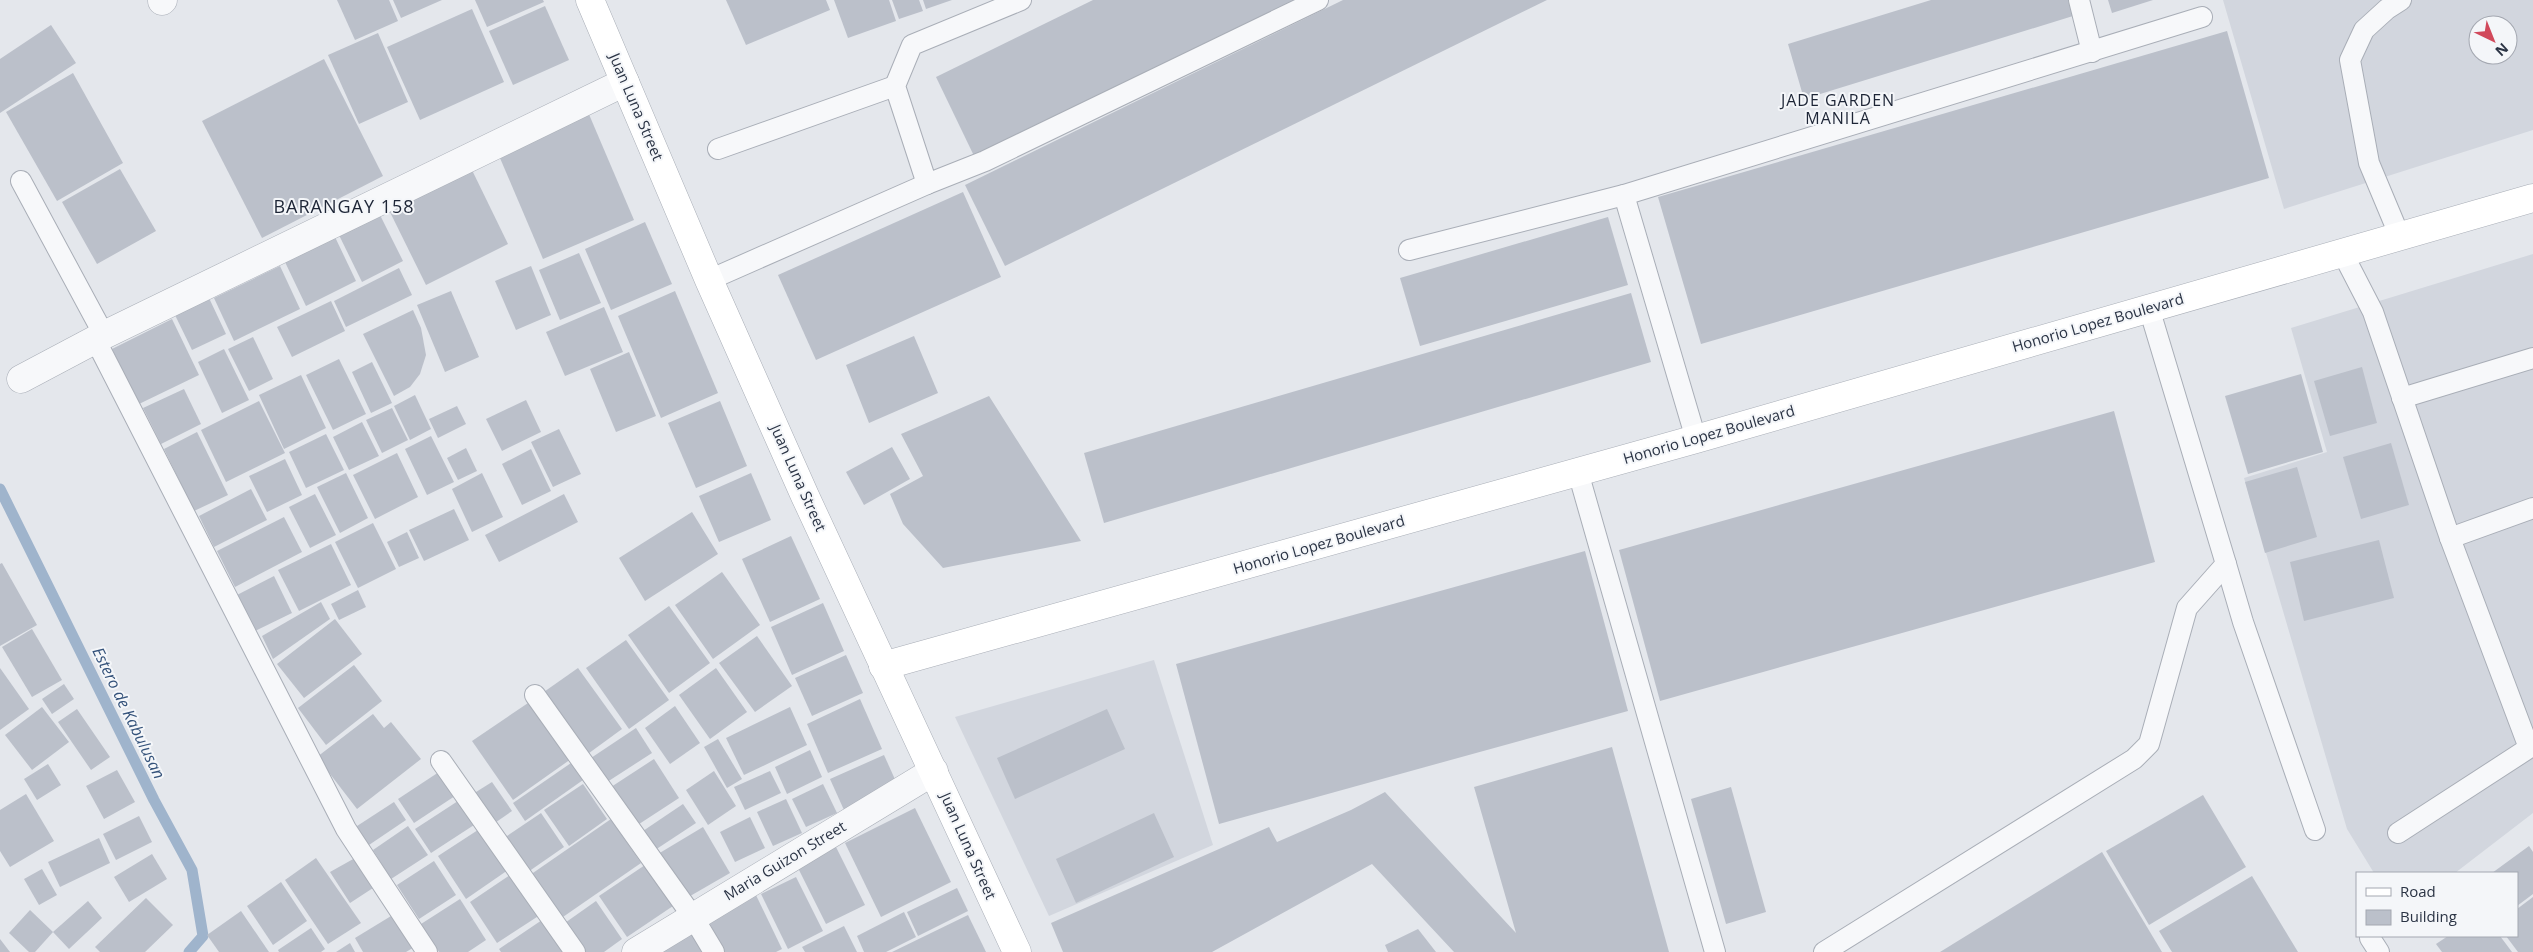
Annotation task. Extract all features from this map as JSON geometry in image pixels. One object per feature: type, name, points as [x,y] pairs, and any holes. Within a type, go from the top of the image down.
[{"type":"main road","name":"Juan Luna Street","points":[[590,0],[709,280],[883,666],[934,771],[1017,952]]},
{"type":"main road","name":"Honorio Lopez Boulevard","points":[[883,666],[1578,472],[2533,198]]},
{"type":"street","points":[[21,379],[99,337],[625,82]]},
{"type":"street","name":"Maria Guizon Street","points":[[636,952],[934,771]]},
{"type":"lane","points":[[927,184],[895,86],[912,45],[1020,0]]},
{"type":"lane","points":[[709,280],[927,184],[985,161],[1318,0]]},
{"type":"lane","points":[[2079,0],[2092,52]]},
{"type":"lane","points":[[2400,237],[2370,163],[2350,60],[2364,30],[2387,9],[2401,0]]},
{"type":"lane","points":[[1409,250],[1624,195],[2202,17]]},
{"type":"lane","points":[[718,148],[895,86]]},
{"type":"lane","points":[[21,181],[346,829],[428,952]]},
{"type":"lane","points":[[1624,195],[1696,438]]},
{"type":"lane","points":[[2343,254],[2373,312],[2450,538],[2531,747],[2398,833]]},
{"type":"lane","points":[[2149,308],[2226,564],[2315,830]]},
{"type":"lane","points":[[2402,398],[2533,358]]},
{"type":"lane","points":[[1578,472],[1715,952]]},
{"type":"lane","points":[[2450,538],[2533,508]]},
{"type":"lane","points":[[1824,952],[2134,759],[2149,744],[2187,608],[2226,564]]},
{"type":"lane","points":[[535,695],[693,917],[714,952]]},
{"type":"lane","points":[[440,761],[575,952]]},
{"type":"shaded area","points":[[2223,0],[2533,0],[2533,130],[2284,209]]},
{"type":"shaded area","points":[[2533,254],[2533,813],[2456,872],[2373,872],[2347,829],[2244,478],[2327,452],[2291,328]]},
{"type":"shaded area","points":[[1154,660],[1213,845],[1049,916],[955,717]]},
{"type":"building","points":[[337,0],[389,0],[398,21],[355,40]]},
{"type":"building","points":[[393,0],[442,0],[401,18]]},
{"type":"building","points":[[475,0],[543,0],[544,2],[487,27]]},
{"type":"building","points":[[726,0],[826,0],[830,10],[746,45]]},
{"type":"building","points":[[834,0],[889,0],[896,21],[848,38]]},
{"type":"building","points":[[892,0],[919,0],[923,11],[899,19]]},
{"type":"building","points":[[923,0],[952,0],[926,9]]},
{"type":"building","points":[[1093,0],[1297,0],[975,158],[936,77]]},
{"type":"building","points":[[1343,0],[1547,0],[1005,266],[965,185]]},
{"type":"building","points":[[1931,0],[2068,0],[2073,16],[1804,99],[1788,44]]},
{"type":"building","points":[[2108,0],[2153,0],[2112,13]]},
{"type":"building","points":[[545,6],[569,60],[513,85],[489,31]]},
{"type":"building","points":[[472,9],[504,82],[420,120],[387,47]]},
{"type":"building","points":[[51,25],[76,63],[0,113],[0,59]]},
{"type":"building","points":[[2227,31],[2269,178],[1701,344],[1658,197]]},
{"type":"building","points":[[378,33],[408,102],[359,124],[328,55]]},
{"type":"building","points":[[324,59],[383,176],[262,238],[202,121]]},
{"type":"building","points":[[73,73],[123,163],[57,201],[6,112]]},
{"type":"building","points":[[588,112],[634,220],[543,259],[497,151]]},
{"type":"building","points":[[470,166],[508,244],[426,285],[387,206]]},
{"type":"building","points":[[120,169],[156,231],[97,264],[62,202]]},
{"type":"building","points":[[963,192],[1001,277],[816,360],[778,275]]},
{"type":"building","points":[[379,213],[403,261],[362,282],[338,233]]},
{"type":"building","points":[[1608,217],[1628,285],[1420,346],[1400,278]]},
{"type":"building","points":[[645,222],[672,284],[611,310],[585,249]]},
{"type":"building","points":[[335,237],[356,281],[306,306],[285,262]]},
{"type":"building","points":[[579,253],[601,303],[560,320],[539,270]]},
{"type":"building","points":[[280,266],[300,309],[234,341],[214,298]]},
{"type":"building","points":[[531,266],[551,315],[516,330],[495,281]]},
{"type":"building","points":[[399,268],[412,295],[346,327],[334,301]]},
{"type":"building","points":[[451,291],[479,357],[445,372],[417,305]]},
{"type":"building","points":[[675,291],[718,393],[661,418],[618,316]]},
{"type":"building","points":[[1631,293],[1651,362],[1104,523],[1084,453]]},
{"type":"building","points":[[209,298],[226,334],[192,350],[175,315]]},
{"type":"building","points":[[331,301],[345,331],[292,357],[277,327]]},
{"type":"building","points":[[604,307],[623,352],[565,376],[546,332]]},
{"type":"building","points":[[413,310],[421,328],[426,355],[420,374],[410,387],[394,396],[363,334]]},
{"type":"building","points":[[172,319],[199,375],[139,404],[112,349]]},
{"type":"building","points":[[914,336],[938,393],[869,423],[846,365]]},
{"type":"building","points":[[253,337],[273,379],[249,391],[228,349]]},
{"type":"building","points":[[224,349],[249,400],[222,413],[198,362]]},
{"type":"building","points":[[629,352],[656,416],[616,432],[590,369]]},
{"type":"building","points":[[339,359],[366,414],[333,430],[306,375]]},
{"type":"building","points":[[372,362],[392,403],[371,413],[352,372]]},
{"type":"building","points":[[2362,367],[2377,423],[2330,436],[2314,381]]},
{"type":"building","points":[[2301,374],[2323,452],[2248,474],[2225,396]]},
{"type":"building","points":[[301,375],[326,428],[284,449],[259,395]]},
{"type":"building","points":[[184,389],[201,424],[161,444],[143,408]]},
{"type":"building","points":[[415,395],[431,429],[410,440],[394,406]]},
{"type":"building","points":[[989,396],[1081,541],[943,568],[903,524],[890,494],[923,476],[901,434]]},
{"type":"building","points":[[526,400],[541,432],[502,451],[486,419]]},
{"type":"building","points":[[259,401],[285,453],[226,482],[201,430]]},
{"type":"building","points":[[720,401],[747,466],[696,488],[668,423]]},
{"type":"building","points":[[457,406],[466,424],[438,438],[429,419]]},
{"type":"building","points":[[392,408],[408,440],[382,453],[366,420]]},
{"type":"building","points":[[2114,411],[2155,562],[1660,701],[1619,550]]},
{"type":"building","points":[[362,422],[379,456],[349,470],[333,437]]},
{"type":"building","points":[[559,429],[581,474],[553,487],[531,442]]},
{"type":"building","points":[[197,432],[228,495],[194,511],[164,449]]},
{"type":"building","points":[[326,434],[344,470],[306,488],[289,452]]},
{"type":"building","points":[[431,436],[454,482],[427,495],[405,449]]},
{"type":"building","points":[[2391,443],[2409,505],[2361,519],[2343,457]]},
{"type":"building","points":[[892,447],[910,479],[864,505],[846,472]]},
{"type":"building","points":[[466,448],[477,471],[458,480],[447,458]]},
{"type":"building","points":[[531,449],[551,491],[522,505],[502,464]]},
{"type":"building","points":[[397,453],[418,497],[375,519],[353,475]]},
{"type":"building","points":[[285,459],[302,495],[267,512],[249,476]]},
{"type":"building","points":[[2297,467],[2317,537],[2265,553],[2245,482]]},
{"type":"building","points":[[346,473],[368,518],[340,533],[317,487]]},
{"type":"building","points":[[482,473],[503,517],[472,532],[452,489]]},
{"type":"building","points":[[751,473],[771,520],[719,542],[699,496]]},
{"type":"building","points":[[251,489],[267,520],[214,547],[199,516]]},
{"type":"building","points":[[315,494],[336,535],[310,548],[289,507]]},
{"type":"building","points":[[564,494],[578,522],[499,562],[485,535]]},
{"type":"building","points":[[454,509],[469,540],[424,561],[409,530]]},
{"type":"building","points":[[692,512],[718,554],[645,601],[619,558]]},
{"type":"building","points":[[284,517],[302,552],[235,587],[217,551]]},
{"type":"building","points":[[373,523],[396,569],[358,588],[335,542]]},
{"type":"building","points":[[407,532],[419,558],[399,567],[387,542]]},
{"type":"building","points":[[791,536],[820,599],[770,622],[742,559]]},
{"type":"building","points":[[2379,540],[2394,598],[2304,621],[2290,562]]},
{"type":"building","points":[[331,544],[351,585],[299,611],[278,570]]},
{"type":"building","points":[[1585,551],[1628,711],[1219,824],[1176,664]]},
{"type":"building","points":[[2,563],[37,625],[0,646],[0,564]]},
{"type":"building","points":[[722,572],[760,625],[713,659],[675,605]]},
{"type":"building","points":[[274,576],[292,613],[253,632],[235,596]]},
{"type":"building","points":[[358,590],[366,607],[339,620],[331,604]]},
{"type":"building","points":[[321,602],[330,619],[273,659],[262,636]]},
{"type":"building","points":[[823,603],[844,651],[792,675],[771,627]]},
{"type":"building","points":[[669,606],[710,663],[669,693],[628,635]]},
{"type":"building","points":[[335,619],[362,654],[304,698],[277,664]]},
{"type":"building","points":[[32,629],[62,680],[32,697],[2,647]]},
{"type":"building","points":[[757,636],[792,686],[755,712],[719,663]]},
{"type":"building","points":[[626,640],[669,700],[629,729],[586,668]]},
{"type":"building","points":[[846,655],[863,693],[812,716],[795,678]]},
{"type":"building","points":[[354,665],[382,701],[326,745],[298,708]]},
{"type":"building","points":[[0,668],[29,709],[0,730]]},
{"type":"building","points":[[578,668],[622,729],[585,756],[541,694]]},
{"type":"building","points":[[716,668],[747,712],[710,739],[679,695]]},
{"type":"building","points":[[64,684],[74,699],[52,714],[42,699]]},
{"type":"building","points":[[860,699],[882,749],[828,773],[807,724]]},
{"type":"building","points":[[531,701],[571,759],[513,800],[472,741]]},
{"type":"building","points":[[675,706],[700,743],[670,764],[645,728]]},
{"type":"building","points":[[42,707],[69,742],[32,770],[5,735]]},
{"type":"building","points":[[790,707],[807,745],[744,775],[726,738]]},
{"type":"building","points":[[77,709],[110,757],[91,770],[58,722]]},
{"type":"building","points":[[1107,709],[1125,749],[1015,799],[997,758]]},
{"type":"building","points":[[373,714],[384,728],[391,722],[421,759],[357,809],[317,757]]},
{"type":"building","points":[[636,728],[652,753],[604,784],[588,760]]},
{"type":"building","points":[[718,739],[742,779],[727,788],[704,747]]},
{"type":"building","points":[[1612,747],[1669,952],[1454,952],[1372,864],[1212,952],[1063,952],[1051,923],[1269,827],[1277,842],[1351,810],[1385,792],[1516,933],[1474,787]]},
{"type":"building","points":[[810,750],[822,777],[787,794],[775,767]]},
{"type":"building","points":[[884,755],[898,786],[844,810],[830,779]]},
{"type":"building","points":[[654,759],[679,798],[633,828],[608,789]]},
{"type":"building","points":[[571,763],[583,780],[525,821],[513,803]]},
{"type":"building","points":[[48,764],[61,785],[37,800],[24,779]]},
{"type":"building","points":[[117,770],[135,802],[104,819],[86,786]]},
{"type":"building","points":[[442,770],[458,794],[414,823],[398,799]]},
{"type":"building","points":[[714,771],[736,806],[708,825],[686,790]]},
{"type":"building","points":[[770,771],[781,793],[745,810],[734,787]]},
{"type":"building","points":[[492,782],[512,811],[489,827],[468,797]]},
{"type":"building","points":[[583,784],[607,819],[569,846],[544,810]]},
{"type":"building","points":[[823,784],[837,813],[806,827],[792,799]]},
{"type":"building","points":[[1731,787],[1766,912],[1726,924],[1691,799]]},
{"type":"building","points":[[26,794],[54,841],[10,867],[0,851],[0,810]]},
{"type":"building","points":[[2203,795],[2246,867],[2149,925],[2106,851]]},
{"type":"building","points":[[786,799],[802,833],[773,846],[757,812]]},
{"type":"building","points":[[458,801],[474,825],[431,853],[415,829]]},
{"type":"building","points":[[394,802],[406,820],[366,847],[354,828]]},
{"type":"building","points":[[683,804],[696,823],[652,852],[640,833]]},
{"type":"building","points":[[915,808],[951,882],[881,917],[845,843]]},
{"type":"building","points":[[541,813],[564,847],[528,872],[504,838]]},
{"type":"building","points":[[1154,813],[1174,857],[1076,903],[1056,859]]},
{"type":"building","points":[[139,816],[152,842],[116,860],[103,834]]},
{"type":"building","points":[[750,817],[765,848],[735,862],[720,832]]},
{"type":"building","points":[[611,819],[641,863],[560,919],[530,875]]},
{"type":"building","points":[[408,826],[428,855],[391,879],[373,850]]},
{"type":"building","points":[[703,827],[730,873],[685,899],[658,854]]},
{"type":"building","points":[[481,828],[508,870],[466,899],[438,856]]},
{"type":"building","points":[[99,838],[110,863],[60,887],[48,862]]},
{"type":"building","points":[[2529,846],[2533,852],[2533,894],[2518,905],[2518,872],[2493,872]]},
{"type":"building","points":[[836,847],[865,905],[826,924],[797,866]]},
{"type":"building","points":[[2102,852],[2162,952],[1940,952]]},
{"type":"building","points":[[152,854],[167,879],[129,902],[114,877]]},
{"type":"building","points":[[316,858],[361,923],[328,944],[285,880]]},
{"type":"building","points":[[355,858],[373,888],[350,903],[330,872]]},
{"type":"building","points":[[434,861],[456,895],[419,919],[397,885]]},
{"type":"building","points":[[645,865],[673,906],[627,937],[599,896]]},
{"type":"building","points":[[42,869],[57,895],[39,905],[24,879]]},
{"type":"building","points":[[513,873],[540,915],[497,943],[470,902]]},
{"type":"building","points":[[2252,876],[2298,952],[2172,952],[2159,931]]},
{"type":"building","points":[[796,877],[823,931],[788,949],[761,894]]},
{"type":"building","points":[[281,882],[307,921],[273,945],[247,906]]},
{"type":"building","points":[[957,888],[968,911],[918,936],[907,912]]},
{"type":"building","points":[[755,893],[782,949],[776,952],[724,952],[707,918]]},
{"type":"building","points":[[2533,897],[2533,952],[2518,952],[2507,937],[2518,937],[2518,908]]},
{"type":"building","points":[[146,898],[173,925],[145,952],[100,952],[95,947]]},
{"type":"building","points":[[460,899],[486,940],[468,952],[439,952],[421,924]]},
{"type":"building","points":[[88,901],[102,918],[69,949],[53,932]]},
{"type":"building","points":[[596,901],[622,939],[604,952],[581,952],[562,925]]},
{"type":"building","points":[[30,910],[53,932],[35,952],[29,952],[9,933]]},
{"type":"building","points":[[241,911],[269,952],[219,952],[207,935]]},
{"type":"building","points":[[904,912],[916,937],[886,952],[864,952],[857,936]]},
{"type":"building","points":[[396,913],[416,946],[406,952],[363,952],[355,938]]},
{"type":"building","points":[[968,915],[986,952],[892,952]]},
{"type":"building","points":[[542,920],[563,952],[501,952],[499,949]]},
{"type":"building","points":[[844,926],[857,952],[805,952],[802,947]]},
{"type":"building","points":[[311,928],[325,949],[321,952],[279,952],[278,950]]},
{"type":"building","points":[[1418,929],[1436,952],[1388,952],[1385,945]]},
{"type":"building","points":[[694,932],[706,952],[660,952]]},
{"type":"building","points":[[2446,937],[2501,937],[2512,952],[2442,952],[2436,944]]},
{"type":"building","points":[[0,939],[10,952],[0,952]]},
{"type":"building","points":[[350,943],[355,952],[336,952]]},
{"type":"waterway","name":"Estero de Kabulusan","points":[[0,489],[154,800],[192,870],[203,936],[189,952]]},
{"type":"district","name":"JADE GARDEN MANILA","points":[[1838,109]]},
{"type":"district","name":"BARANGAY 158","points":[[344,207]]}]
